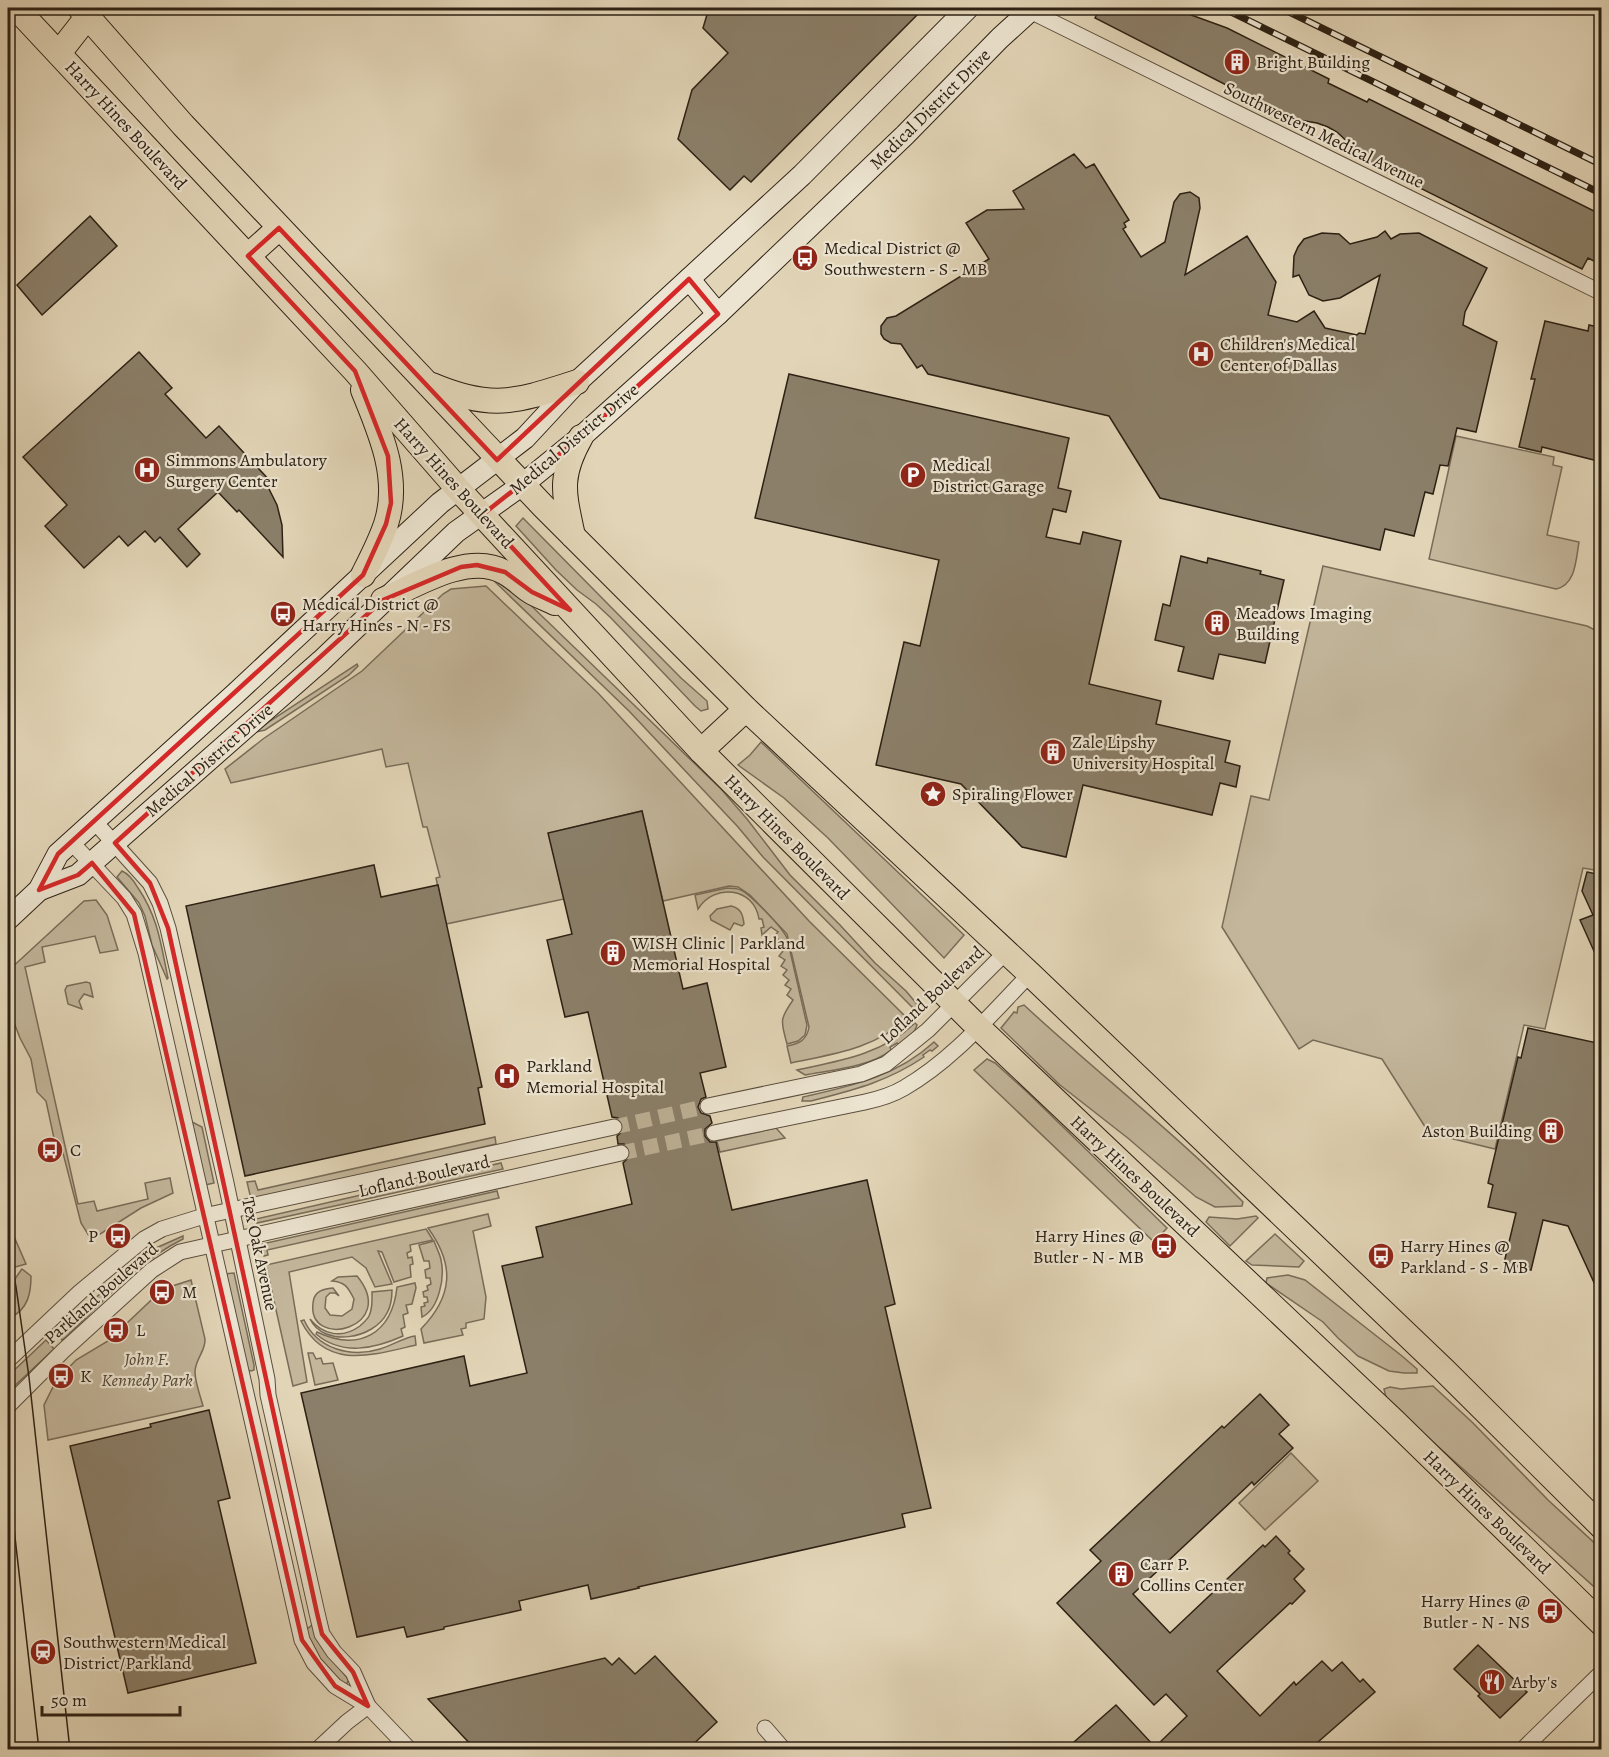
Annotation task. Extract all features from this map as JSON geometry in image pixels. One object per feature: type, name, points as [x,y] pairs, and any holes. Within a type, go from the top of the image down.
[{"type":"main road","name":"Harry Hines Boulevard","points":[[16,8],[355,371],[458,489],[701,751],[954,1004],[1394,1421],[1602,1624]]},
{"type":"main road","name":"Medical District Drive","points":[[8,920],[39,890],[58,854],[210,717],[440,503],[525,438],[577,382],[802,175],[968,8]]},
{"type":"main road","name":"Medical District Drive","points":[[39,890],[78,875],[321,661],[456,532],[522,485],[581,437],[718,314],[905,135],[1028,9]]},
{"type":"main road","points":[[59,53],[83,12],[183,125],[279,228],[573,536],[747,709],[1030,974],[1485,1410],[1602,1527]]},
{"type":"main road","points":[[248,256],[279,228]]},
{"type":"main road","points":[[689,279],[718,314]]},
{"type":"main road","points":[[355,371],[380,430],[388,456],[391,484],[391,502],[386,524],[363,575]]},
{"type":"main road","points":[[429,384],[456,395],[499,402],[526,399],[577,382]]},
{"type":"main road","points":[[573,536],[564,493],[565,476],[569,458],[581,437]]},
{"type":"main road","points":[[383,600],[461,567],[477,565],[493,567],[505,572],[532,592],[570,610]]},
{"type":"main road","points":[[701,751],[747,709]]},
{"type":"street","name":"Southwestern Medical Avenue","points":[[1028,9],[1602,293]]},
{"type":"street","name":"Tex Oak Avenue","points":[[94,821],[150,883],[160,903],[209,1109],[267,1379],[268,1395],[322,1634],[334,1652],[353,1672],[368,1706]]},
{"type":"street","name":"Tex Oak Avenue","points":[[71,842],[124,898],[134,914],[146,953],[302,1640],[314,1663],[335,1686],[368,1706],[410,1749]]},
{"type":"street","name":"Lofland Boulevard","points":[[708,1106],[861,1074],[886,1064],[928,1030],[1006,952]]},
{"type":"street","points":[[714,1133],[865,1102],[903,1089],[944,1059],[1030,974]]},
{"type":"street","points":[[786,1089],[792,1116]]},
{"type":"street","points":[[182,1116],[209,1109]]},
{"type":"street","name":"Lofland Boulevard","points":[[231,1210],[614,1127]]},
{"type":"street","name":"Lofland Boulevard","points":[[236,1238],[621,1153]]},
{"type":"street","name":"Parkland Boulevard","points":[[8,1359],[80,1292],[144,1239],[162,1229],[231,1210]]},
{"type":"street","name":"Parkland Boulevard","points":[[8,1406],[63,1351],[152,1270],[180,1252],[236,1238]]},
{"type":"street","points":[[1522,1749],[1602,1672]]},
{"type":"street","points":[[317,1749],[368,1706]]},
{"type":"street","points":[[765,1728],[784,1749]]},
{"type":"highlighted area","points":[[279,228],[497,460],[689,279],[718,314],[581,437],[482,515],[570,610],[532,592],[505,572],[477,565],[461,567],[383,600],[115,843],[150,883],[168,928],[322,1634],[353,1672],[368,1706],[335,1686],[302,1640],[134,914],[92,863],[78,875],[39,890],[58,854],[363,575],[386,524],[391,503],[388,456],[355,371],[248,256]]},
{"type":"green space","points":[[1456,436],[1554,457],[1553,465],[1562,467],[1547,535],[1579,542],[1574,570],[1563,587],[1556,589],[1429,559]]},
{"type":"green space","points":[[523,518],[681,678],[707,701],[708,709],[701,711],[695,706],[611,618],[556,570],[516,526]]},
{"type":"green space","points":[[1323,566],[1587,626],[1601,633],[1601,871],[1583,868],[1545,1029],[1524,1025],[1495,1149],[1429,1133],[1382,1059],[1313,1040],[1299,1049],[1222,927],[1251,796],[1269,800]]},
{"type":"green space","points":[[491,578],[516,591],[721,789],[790,875],[875,963],[906,991],[918,1008],[914,1009],[763,857],[738,827],[629,711]]},
{"type":"green space","points":[[486,586],[598,693],[809,921],[907,1018],[881,1037],[853,1049],[791,1063],[787,1046],[802,1041],[809,1027],[787,934],[750,895],[738,887],[729,886],[663,901],[642,811],[549,833],[564,899],[446,924],[436,878],[440,877],[427,827],[423,827],[408,763],[386,767],[382,749],[231,783],[225,769],[263,739],[362,671],[443,594],[451,589]]},
{"type":"green space","points":[[357,664],[358,666],[349,675],[265,730],[256,732],[270,721]]},
{"type":"green space","points":[[761,742],[964,935],[944,958],[828,838],[784,798],[738,765]]},
{"type":"green space","points":[[122,871],[133,880],[150,910],[161,943],[167,979],[152,945],[145,916],[139,903],[117,877]]},
{"type":"green space","points":[[727,888],[741,890],[752,898],[773,919],[787,938],[807,1025],[805,1035],[798,1041],[787,1044],[783,1030],[783,1017],[793,1000],[787,995],[791,989],[785,985],[789,980],[783,975],[787,970],[781,966],[785,960],[779,956],[783,951],[777,946],[781,941],[774,937],[778,932],[771,927],[762,935],[761,928],[764,927],[756,908],[750,900],[733,892],[714,895],[698,909],[695,895]]},
{"type":"green space","points":[[96,900],[107,915],[118,950],[100,953],[95,936],[42,947],[45,962],[25,967],[78,1204],[94,1201],[97,1211],[148,1199],[145,1183],[170,1178],[173,1193],[141,1208],[94,1238],[89,1236],[81,1223],[63,1153],[55,1143],[46,1101],[37,1092],[31,1059],[8,1007],[8,971],[84,901]]},
{"type":"green space","points":[[731,906],[741,912],[744,924],[742,926],[734,923],[730,930],[711,920],[710,916],[717,909]]},
{"type":"green space","points":[[90,983],[93,997],[84,994],[79,1001],[82,1009],[68,1004],[65,990],[67,986]]},
{"type":"green space","points":[[1024,1005],[1190,1151],[1243,1202],[1242,1206],[1215,1207],[1196,1197],[1129,1139],[1060,1085],[1001,1028],[1014,1012],[1017,1013],[1018,1007]]},
{"type":"green space","points":[[915,1023],[917,1025],[913,1035],[872,1060],[850,1067],[805,1075],[797,1070],[860,1055],[889,1042]]},
{"type":"green space","points":[[934,1042],[938,1046],[897,1073],[841,1093],[811,1101],[802,1101],[803,1097],[856,1084],[889,1072]]},
{"type":"green space","points":[[987,1059],[995,1063],[1026,1091],[1167,1228],[1154,1242],[974,1070]]},
{"type":"green space","points":[[192,1122],[202,1127],[214,1183],[205,1185]]},
{"type":"green space","points":[[776,1128],[785,1138],[720,1152],[717,1141]]},
{"type":"green space","points":[[495,1137],[496,1144],[256,1199],[251,1199],[247,1182],[255,1181],[258,1190]]},
{"type":"green space","points":[[501,1163],[503,1169],[257,1223],[256,1219]]},
{"type":"green space","points":[[497,1191],[499,1198],[267,1250],[268,1255],[264,1256],[262,1244]]},
{"type":"green space","points":[[488,1214],[491,1226],[473,1231],[486,1297],[484,1319],[466,1323],[466,1328],[461,1329],[463,1335],[424,1343],[421,1329],[432,1317],[439,1304],[447,1280],[443,1255],[428,1228]]},
{"type":"green space","points":[[1256,1216],[1258,1218],[1230,1246],[1206,1222],[1209,1217],[1237,1219]]},
{"type":"green space","points":[[426,1229],[433,1240],[410,1245],[411,1251],[407,1253],[408,1258],[412,1257],[411,1277],[394,1282],[382,1252],[378,1251],[392,1284],[375,1287],[366,1268],[352,1257],[289,1272],[307,1382],[293,1386],[266,1265]]},
{"type":"green space","points":[[8,1231],[12,1232],[26,1264],[8,1269]]},
{"type":"green space","points":[[1275,1234],[1304,1261],[1299,1267],[1252,1265],[1246,1261]]},
{"type":"green space","points":[[183,1236],[183,1239],[136,1271],[62,1340],[55,1331],[156,1248]]},
{"type":"green space","points":[[434,1241],[441,1260],[441,1283],[437,1300],[428,1313],[422,1317],[421,1307],[428,1302],[423,1292],[428,1290],[427,1286],[431,1284],[430,1278],[426,1278],[425,1270],[430,1268],[429,1261],[424,1261],[419,1245]]},
{"type":"green space","points":[[22,1269],[31,1276],[29,1294],[25,1305],[11,1317],[7,1298],[11,1285]]},
{"type":"green space","points":[[234,1273],[254,1365],[254,1370],[251,1371],[247,1370],[224,1274]]},
{"type":"green space","points":[[1288,1275],[1305,1280],[1402,1356],[1417,1369],[1417,1373],[1389,1371],[1358,1356],[1323,1322],[1266,1283],[1267,1278]]},
{"type":"green space","points":[[357,1276],[367,1294],[367,1309],[360,1320],[349,1327],[336,1329],[323,1326],[315,1318],[313,1303],[317,1293],[333,1288],[339,1296],[330,1293],[326,1297],[325,1308],[330,1315],[342,1316],[352,1309],[354,1299],[346,1286],[332,1281],[338,1277]]},
{"type":"green space","name":"John F. Kennedy Park","points":[[191,1280],[205,1339],[195,1372],[203,1406],[48,1440],[44,1405],[56,1381],[76,1360],[108,1341],[163,1289]]},
{"type":"green space","points":[[415,1283],[412,1304],[406,1305],[408,1313],[403,1315],[405,1327],[401,1329],[403,1336],[370,1347],[347,1348],[326,1341],[316,1334],[317,1332],[332,1338],[347,1340],[371,1335],[388,1317],[397,1287]]},
{"type":"green space","points":[[392,1290],[389,1308],[381,1322],[361,1334],[337,1337],[326,1334],[310,1319],[327,1332],[346,1333],[360,1326],[368,1317],[372,1307],[372,1292]]},
{"type":"green space","points":[[304,1320],[317,1338],[336,1349],[369,1352],[415,1336],[416,1345],[367,1355],[352,1356],[337,1353],[323,1347],[311,1337],[301,1321]]},
{"type":"green space","points":[[46,1340],[54,1349],[8,1392],[8,1376]]},
{"type":"green space","points":[[308,1353],[313,1353],[316,1359],[321,1358],[323,1364],[333,1363],[338,1380],[315,1385]]},
{"type":"green space","points":[[1433,1386],[1601,1549],[1601,1593],[1414,1425],[1386,1397],[1384,1389]]},
{"type":"green space","points":[[1291,1453],[1318,1481],[1265,1530],[1239,1503]]},
{"type":"green space","points":[[312,1625],[326,1652],[349,1680],[346,1685],[343,1685],[314,1654],[305,1631]]},
{"type":"building","points":[[709,8],[924,8],[751,182],[744,176],[730,190],[678,139],[692,90],[728,53],[703,28]]},
{"type":"building","points":[[1100,8],[1172,8],[1227,28],[1329,79],[1328,83],[1367,102],[1369,99],[1602,215],[1602,265],[1588,258],[1582,269],[1368,162],[1357,148],[1328,127],[1293,119],[1095,18]]},
{"type":"building","name":"Children's Medical Center of Dallas","points":[[1074,154],[1086,168],[1094,164],[1129,220],[1124,223],[1126,227],[1123,229],[1141,257],[1165,242],[1174,202],[1180,194],[1190,192],[1199,198],[1200,208],[1185,275],[1247,236],[1276,282],[1268,315],[1297,322],[1314,311],[1325,328],[1357,335],[1365,334],[1380,275],[1340,298],[1323,301],[1309,295],[1299,275],[1293,277],[1294,256],[1298,247],[1304,239],[1322,233],[1339,234],[1350,244],[1377,237],[1385,231],[1391,239],[1400,234],[1419,233],[1487,268],[1465,312],[1463,325],[1497,342],[1476,432],[1457,428],[1448,466],[1440,465],[1433,494],[1425,492],[1414,536],[1385,529],[1380,550],[1160,498],[1109,416],[928,374],[922,365],[917,368],[901,344],[891,343],[884,339],[881,326],[887,318],[896,316],[989,259],[966,223],[987,210],[1024,209],[1013,191]]},
{"type":"building","points":[[90,216],[117,246],[42,315],[17,285]]},
{"type":"building","points":[[1545,321],[1588,331],[1589,325],[1602,328],[1602,447],[1598,461],[1542,447],[1541,452],[1519,447],[1535,379],[1531,379]]},
{"type":"building","name":"Simmons Ambulatory Surgery Center","points":[[139,352],[172,388],[165,394],[206,438],[219,426],[271,482],[267,485],[277,505],[282,525],[283,557],[239,510],[237,512],[218,492],[178,529],[200,554],[187,567],[160,537],[155,542],[145,531],[128,546],[119,536],[84,568],[45,526],[67,505],[23,457]]},
{"type":"building","points":[[789,374],[1069,438],[1058,488],[1071,491],[1066,512],[1053,509],[1046,537],[1080,544],[1083,532],[1121,541],[1089,684],[1161,701],[1156,724],[1230,741],[1225,762],[1240,766],[1236,787],[1220,783],[1212,815],[1083,785],[1066,857],[1022,847],[961,784],[876,765],[904,642],[920,646],[939,560],[755,518]]},
{"type":"building","name":"Meadows Imaging Building","points":[[1181,556],[1207,563],[1208,558],[1261,571],[1260,574],[1284,580],[1265,663],[1219,654],[1213,679],[1178,671],[1184,647],[1155,640],[1163,604],[1170,606]]},
{"type":"building","points":[[642,811],[683,989],[707,983],[726,1067],[700,1073],[706,1097],[701,1099],[698,1107],[701,1113],[710,1116],[712,1123],[705,1129],[705,1136],[710,1142],[716,1142],[732,1210],[867,1180],[895,1304],[885,1307],[931,1508],[902,1514],[905,1527],[591,1599],[588,1585],[519,1601],[521,1610],[444,1627],[444,1629],[407,1637],[404,1627],[357,1637],[301,1393],[464,1356],[470,1386],[527,1373],[502,1266],[543,1257],[536,1227],[632,1204],[623,1163],[630,1156],[630,1150],[624,1144],[618,1144],[617,1136],[623,1131],[623,1124],[618,1118],[612,1117],[588,1012],[565,1017],[547,940],[572,934],[548,833]]},
{"type":"building","points":[[374,865],[381,897],[438,885],[482,1087],[478,1088],[485,1124],[245,1176],[186,906]]},
{"type":"building","points":[[1587,872],[1602,875],[1602,969],[1580,920],[1593,915],[1582,891]]},
{"type":"building","name":"Aston Building","points":[[1528,1028],[1602,1044],[1602,1300],[1568,1226],[1543,1220],[1531,1270],[1504,1263],[1516,1213],[1488,1207],[1493,1185],[1488,1183],[1518,1057],[1521,1058]]},
{"type":"building","name":"Carr P. Collins Center","points":[[1260,1394],[1289,1425],[1279,1434],[1293,1448],[1254,1485],[1252,1482],[1133,1594],[1170,1633],[1263,1545],[1265,1547],[1276,1536],[1290,1551],[1288,1553],[1304,1569],[1294,1579],[1305,1591],[1217,1671],[1260,1716],[1294,1682],[1296,1685],[1322,1661],[1332,1671],[1342,1662],[1360,1682],[1363,1679],[1375,1692],[1310,1749],[1066,1749],[1116,1705],[1155,1747],[1187,1716],[1166,1694],[1154,1705],[1057,1603],[1101,1561],[1090,1550],[1222,1426],[1224,1428]]},
{"type":"building","points":[[209,1410],[230,1498],[218,1501],[256,1663],[128,1693],[70,1446],[151,1427],[150,1424]]},
{"type":"building","name":"Arby's","points":[[1478,1645],[1527,1692],[1500,1718],[1478,1696],[1480,1694],[1454,1669]]},
{"type":"building","points":[[655,1656],[717,1722],[688,1749],[475,1749],[428,1699],[605,1658],[612,1665],[619,1658],[635,1674]]},
{"type":"tunnel","points":[[614,1127],[708,1106]]},
{"type":"tunnel","points":[[621,1153],[714,1133]]},
{"type":"tram line","points":[[8,1243],[29,1377],[70,1750]]},
{"type":"tram line","points":[[8,1475],[39,1750]]},
{"type":"railway","points":[[1223,8],[1602,194]]},
{"type":"railway","points":[[1281,8],[1602,165]]},
{"type":"place","name":"Bright Building","points":[[1237,62]]},
{"type":"place","name":"Medical District @ Southwestern - S - MB","points":[[805,258]]},
{"type":"place","name":"Children's Medical Center of Dallas","points":[[1201,354]]},
{"type":"place","name":"Simmons Ambulatory Surgery Center","points":[[147,470]]},
{"type":"place","name":"Medical District Garage","points":[[913,475]]},
{"type":"place","name":"Medical District @ Harry Hines - N - FS","points":[[283,614]]},
{"type":"place","name":"Meadows Imaging Building","points":[[1217,623]]},
{"type":"place","name":"Zale Lipshy University Hospital","points":[[1053,752]]},
{"type":"place","name":"Spiraling Flower","points":[[933,794]]},
{"type":"place","name":"WISH Clinic | Parkland Memorial Hospital","points":[[613,953]]},
{"type":"place","name":"Parkland Memorial Hospital","points":[[507,1076]]},
{"type":"place","name":"Aston Building","points":[[1551,1131]]},
{"type":"place","name":"C","points":[[50,1150]]},
{"type":"place","name":"P","points":[[118,1236]]},
{"type":"place","name":"Harry Hines @ Butler - N - MB","points":[[1164,1246]]},
{"type":"place","name":"Harry Hines @ Parkland - S - MB","points":[[1381,1256]]},
{"type":"place","name":"M","points":[[162,1292]]},
{"type":"place","name":"L","points":[[116,1330]]},
{"type":"place","name":"K","points":[[61,1376]]},
{"type":"place","name":"Carr P. Collins Center","points":[[1121,1574]]},
{"type":"place","name":"Harry Hines @ Butler - N - NS","points":[[1550,1611]]},
{"type":"place","name":"Southwestern Medical District/Parkland","points":[[43,1652]]},
{"type":"place","name":"Arby's","points":[[1492,1682]]}]
